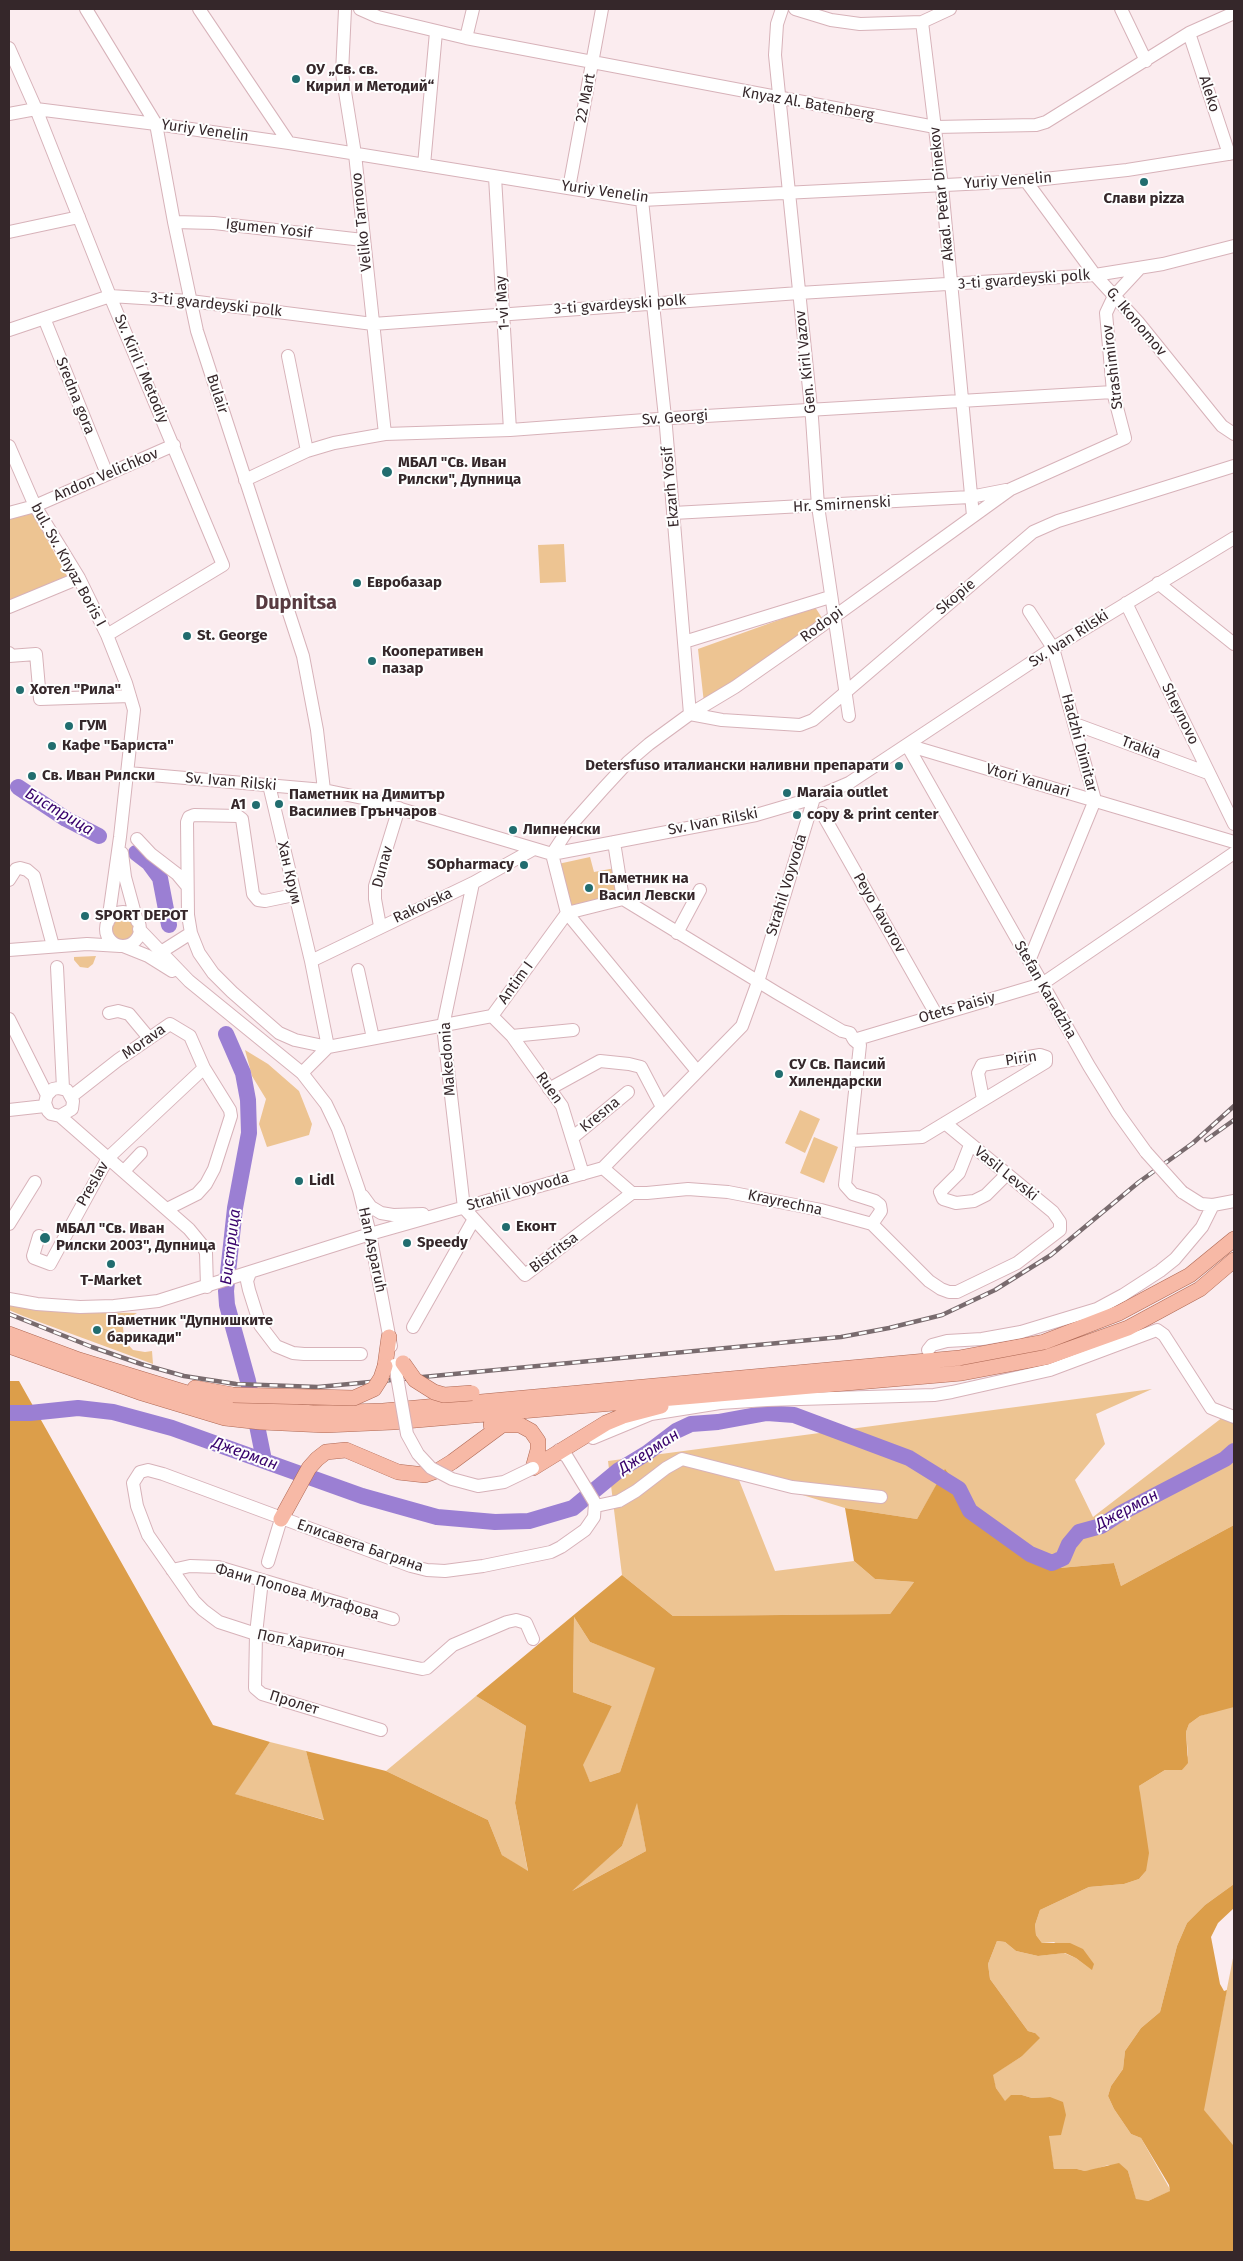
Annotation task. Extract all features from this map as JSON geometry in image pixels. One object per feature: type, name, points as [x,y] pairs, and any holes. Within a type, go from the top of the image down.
[{"type":"main road","points":[[261,1416],[375,1412],[959,1358],[1044,1342],[1127,1309],[1190,1275],[1234,1239]]},
{"type":"main road","points":[[354,1425],[962,1373],[1047,1357],[1128,1328],[1200,1289],[1234,1260]]},
{"type":"main road","points":[[9,1334],[79,1360],[178,1385],[261,1416],[354,1425],[515,1425],[526,1428],[538,1441],[566,1458]]},
{"type":"main road","points":[[389,1338],[394,1365],[419,1384],[444,1395],[749,1368],[892,1365]]},
{"type":"main road","points":[[9,1346],[214,1415],[235,1407],[354,1398],[374,1389],[394,1365]]},
{"type":"main road","points":[[532,1468],[566,1458],[623,1416],[702,1395]]},
{"type":"main road","points":[[281,1519],[309,1468],[316,1459],[326,1452],[346,1450],[398,1472],[417,1475],[432,1473],[452,1462],[502,1425]]},
{"type":"main road","points":[[532,1468],[538,1453],[538,1441]]},
{"type":"street","name":"Bulair","points":[[86,9],[156,124],[190,301],[206,358],[303,656],[317,730],[324,790]]},
{"type":"street","points":[[199,9],[288,143]]},
{"type":"street","name":"Veliko Tarnovo","points":[[345,9],[342,73],[355,154],[385,434]]},
{"type":"street","name":"Knyaz Al. Batenberg","points":[[360,9],[378,17],[436,32],[935,127],[1036,125],[1046,122],[1190,33],[1234,13]]},
{"type":"street","points":[[466,38],[473,9]]},
{"type":"street","name":"22 Mart","points":[[569,188],[602,9]]},
{"type":"street","name":"Gen. Kiril Vazov","points":[[782,9],[777,24],[776,55],[818,506],[830,598],[849,716]]},
{"type":"street","points":[[795,9],[831,20],[860,24],[922,22],[950,9]]},
{"type":"street","points":[[1121,9],[1146,61]]},
{"type":"street","name":"Akad. Petar Dinekov","points":[[922,22],[942,186],[973,516]]},
{"type":"street","points":[[424,165],[436,32]]},
{"type":"street","name":"Aleko","points":[[1190,33],[1232,153]]},
{"type":"street","name":"Sv. Kiril i Metodiy","points":[[9,48],[36,109],[110,296],[223,565],[107,635]]},
{"type":"street","name":"Yuriy Venelin","points":[[9,114],[36,109],[156,124],[288,143],[642,200],[1026,181],[1127,170],[1232,153]]},
{"type":"street","name":"1-vi May","points":[[495,176],[510,430]]},
{"type":"street","name":"G. Ikonomov","points":[[1026,181],[1095,275],[1234,434]]},
{"type":"street","name":"Ekzarh Yosif","points":[[642,200],[665,418],[690,714]]},
{"type":"street","points":[[9,232],[79,217]]},
{"type":"street","name":"Igumen Yosif","points":[[174,222],[214,223],[363,240]]},
{"type":"street","name":"3-ti gvardeyski polk","points":[[9,330],[110,296],[190,301],[373,324],[799,293],[1095,275],[1233,250]]},
{"type":"street","points":[[1114,296],[1140,268]]},
{"type":"street","name":"Strashimirov","points":[[1114,296],[1106,313],[1113,392],[1125,438]]},
{"type":"street","name":"Sredna gora","points":[[44,318],[107,474]]},
{"type":"street","points":[[288,356],[307,451]]},
{"type":"street","name":"Sv. Georgi","points":[[246,480],[307,451],[385,434],[510,430],[665,418],[1113,392]]},
{"type":"street","name":"Rodopi","points":[[552,854],[571,825],[628,762],[690,714],[735,687],[1011,488],[1125,438]]},
{"type":"street","name":"Andon Velichkov","points":[[9,513],[35,506],[174,445]]},
{"type":"street","name":"bul. Sv. Knyaz Boris I","points":[[9,446],[35,506],[79,578],[107,635],[130,696],[134,710],[128,773]]},
{"type":"street","name":"Skopie","points":[[690,714],[722,720],[800,725],[813,720],[1033,532],[1058,522],[1234,466]]},
{"type":"street","name":"Hr. Smirnenski","points":[[672,513],[970,497],[1011,488]]},
{"type":"street","name":"Sv. Ivan Rilski","points":[[128,773],[324,790],[399,808],[552,854],[756,814],[814,798],[849,783],[1053,648],[1234,538]]},
{"type":"street","points":[[9,607],[79,578]]},
{"type":"street","points":[[1158,583],[1234,644]]},
{"type":"street","points":[[684,642],[830,598]]},
{"type":"street","name":"Sheynovo","points":[[1126,602],[1234,824]]},
{"type":"street","name":"Hadzhi Dimitar","points":[[1029,961],[1095,800],[1053,648],[1030,611]]},
{"type":"street","points":[[9,653],[10,656],[36,654],[40,699],[130,696]]},
{"type":"street","name":"Trakia","points":[[1074,724],[1208,773]]},
{"type":"street","name":"Vtori Yanuari","points":[[907,745],[1234,842]]},
{"type":"street","name":"Stefan Karadzha","points":[[907,745],[1089,1066],[1118,1113],[1146,1152],[1182,1192],[1201,1204],[1213,1205]]},
{"type":"street","name":"Han Asparuh","points":[[107,926],[128,773]]},
{"type":"street","name":"Хан Крум","points":[[269,785],[311,961],[328,1047]]},
{"type":"street","name":"Strahil Voyvoda","points":[[9,1298],[29,1303],[58,1306],[114,1306],[152,1302],[214,1285],[370,1234],[603,1168],[742,1026],[758,982],[814,798]]},
{"type":"street","name":"Dunav","points":[[380,926],[375,899],[375,886],[399,808]]},
{"type":"street","name":"Peyo Yavorov","points":[[822,812],[936,1014]]},
{"type":"street","points":[[294,895],[265,901],[258,900],[253,894],[244,824],[238,816],[194,815],[189,817],[188,934],[199,954],[213,973],[279,1033],[295,1040],[328,1047]]},
{"type":"street","name":"Han Asparuh","points":[[120,837],[125,877],[138,925],[166,949],[189,981]]},
{"type":"street","points":[[137,839],[177,874],[187,886]]},
{"type":"street","points":[[614,842],[623,899]]},
{"type":"street","name":"Rakovska","points":[[311,961],[380,926],[473,883],[534,849]]},
{"type":"street","name":"Otets Paisiy","points":[[854,1040],[936,1014],[1042,984],[1234,853]]},
{"type":"street","points":[[552,854],[567,913],[697,1071]]},
{"type":"street","points":[[9,880],[16,869],[20,868],[31,872],[34,876],[53,946]]},
{"type":"street","name":"Makedonia","points":[[464,1208],[443,1026],[473,883]]},
{"type":"street","points":[[677,933],[700,890]]},
{"type":"street","points":[[567,913],[623,899],[842,1032],[850,1033],[860,1045],[846,1185],[853,1194],[875,1200],[880,1206],[882,1211],[872,1224]]},
{"type":"street","name":"Antim I","points":[[328,1047],[492,1016],[567,913]]},
{"type":"street","points":[[9,950],[86,944],[122,946],[135,940],[138,925],[129,914],[115,914],[107,926],[86,944]]},
{"type":"street","points":[[107,926],[110,940],[122,946]]},
{"type":"street","points":[[166,949],[188,934]]},
{"type":"street","name":"Han Asparuh","points":[[122,946],[148,956],[189,981],[302,1073],[320,1094],[334,1118],[359,1190],[370,1234],[389,1338]]},
{"type":"street","points":[[57,967],[68,1092],[72,1109],[60,1116]]},
{"type":"street","points":[[358,970],[373,1038]]},
{"type":"street","points":[[750,1004],[777,993]]},
{"type":"street","points":[[109,1013],[118,1011],[129,1014],[149,1038]]},
{"type":"street","name":"Ruen","points":[[492,1016],[512,1036],[562,1106],[583,1174]]},
{"type":"street","points":[[9,1019],[51,1114],[60,1116],[190,1229],[204,1246],[214,1285]]},
{"type":"street","name":"Morava","points":[[68,1092],[170,1024],[190,1036],[204,1068]]},
{"type":"street","points":[[512,1036],[573,1030]]},
{"type":"street","points":[[302,1073],[328,1047]]},
{"type":"street","name":"Pirin","points":[[851,1141],[922,1137],[1046,1062],[1046,1056],[1040,1055],[982,1065],[978,1073],[983,1099]]},
{"type":"street","points":[[549,1089],[600,1061],[629,1064],[641,1067],[662,1107]]},
{"type":"street","points":[[167,1208],[197,1194],[206,1184],[214,1169],[230,1122],[230,1110],[204,1068]]},
{"type":"street","name":"Preslav","points":[[39,1236],[33,1253],[34,1258],[50,1264],[108,1158],[204,1068]]},
{"type":"street","points":[[9,1110],[46,1101],[53,1089],[68,1092]]},
{"type":"street","name":"Kresna","points":[[572,1138],[628,1092]]},
{"type":"street","name":"Vasil Levski","points":[[944,1123],[1053,1212],[1060,1222],[1060,1230],[1017,1262],[957,1292],[949,1292]]},
{"type":"street","points":[[970,1145],[960,1173],[940,1192],[943,1199],[956,1203],[974,1201],[986,1195],[1006,1175]]},
{"type":"street","points":[[124,1171],[141,1153]]},
{"type":"street","points":[[603,1168],[632,1193]]},
{"type":"street","points":[[9,1224],[36,1182]]},
{"type":"street","name":"Krayrechna","points":[[632,1193],[688,1189],[728,1192],[821,1210],[872,1224],[929,1281],[949,1292]]},
{"type":"street","points":[[359,1190],[371,1207],[381,1213],[393,1215],[445,1212]]},
{"type":"street","name":"Bistritsa","points":[[464,1208],[525,1275],[632,1193]]},
{"type":"street","points":[[928,1350],[932,1345],[947,1341],[982,1339],[1021,1332],[1097,1309],[1145,1281],[1175,1259],[1202,1227],[1213,1205],[1234,1201]]},
{"type":"street","points":[[413,1327],[474,1219]]},
{"type":"street","points":[[245,1274],[251,1303],[260,1325],[276,1346],[292,1353],[361,1354]]},
{"type":"street","points":[[882,1497],[792,1488],[682,1459],[666,1468],[619,1502],[595,1504],[566,1458],[600,1434],[651,1414],[720,1404],[767,1400],[933,1390],[1026,1377],[1157,1330],[1164,1335],[1211,1408],[1228,1415]]},
{"type":"street","points":[[394,1365],[407,1434],[418,1454],[431,1468],[452,1479],[478,1486],[504,1482],[532,1468]]},
{"type":"street","name":"Елисавета Багряна","points":[[135,1477],[140,1472],[148,1470],[156,1472],[281,1519],[411,1566],[427,1570],[445,1571],[483,1566],[551,1552],[578,1536],[590,1523],[594,1517],[595,1504]]},
{"type":"street","name":"Поп Харитон","points":[[135,1477],[133,1484],[134,1494],[141,1521],[148,1535],[194,1601],[219,1622],[256,1634],[422,1669],[427,1668],[453,1645],[507,1622],[516,1620],[526,1622],[533,1639]]},
{"type":"street","points":[[268,1562],[281,1519]]},
{"type":"street","name":"Фани Попова Мутафова","points":[[172,1570],[190,1566],[218,1567],[393,1619]]},
{"type":"street","name":"Пролет","points":[[262,1580],[256,1634],[254,1684],[258,1692],[381,1730]]},
{"type":"shaded area","points":[[32,511],[68,578],[9,601],[9,518]]},
{"type":"shaded area","points":[[564,544],[566,582],[540,583],[538,545]]},
{"type":"shaded area","points":[[815,607],[822,618],[704,703],[698,649]]},
{"type":"shaded area","points":[[590,857],[594,872],[615,868],[621,899],[570,910],[558,864]]},
{"type":"shaded area","points":[[123,918],[131,921],[134,929],[131,937],[123,940],[115,937],[112,929],[115,921]]},
{"type":"shaded area","points":[[96,956],[93,964],[88,968],[80,967],[74,960],[74,957]]},
{"type":"shaded area","points":[[245,1050],[268,1064],[299,1091],[312,1124],[309,1135],[267,1147],[259,1124],[266,1099],[252,1076]]},
{"type":"shaded area","points":[[800,1110],[820,1119],[805,1153],[785,1143]]},
{"type":"shaded area","points":[[814,1137],[838,1147],[824,1183],[800,1173]]},
{"type":"shaded area","points":[[9,1304],[84,1312],[137,1313],[126,1320],[123,1326],[124,1340],[133,1350],[152,1351],[153,1364],[23,1316],[9,1310]]},
{"type":"shaded area","points":[[9,1381],[19,1381],[213,1725],[270,1742],[235,1794],[324,1820],[306,1751],[386,1771],[488,1820],[502,1855],[528,1871],[515,1803],[526,1726],[476,1696],[622,1575],[673,1616],[890,1614],[914,1582],[875,1579],[854,1561],[845,1508],[917,1519],[945,1469],[994,1536],[1049,1569],[1114,1563],[1121,1586],[1234,1525],[1234,1707],[1200,1716],[1189,1724],[1186,1732],[1188,1763],[1182,1770],[1165,1770],[1139,1786],[1149,1853],[1146,1871],[1139,1879],[1124,1884],[1089,1887],[1040,1910],[1035,1925],[1036,1935],[1042,1943],[1070,1943],[1083,1949],[1094,1964],[1092,1970],[1076,1958],[1065,1953],[1038,1956],[1016,1951],[1005,1942],[997,1941],[988,1964],[990,1979],[1028,2031],[1035,2033],[1040,2038],[1021,2057],[993,2075],[996,2088],[1005,2101],[1011,2095],[1022,2095],[1032,2098],[1050,2097],[1063,2102],[1066,2115],[1061,2135],[1049,2136],[1054,2169],[1085,2171],[1119,2163],[1128,2171],[1136,2199],[1148,2201],[1170,2191],[1169,2185],[1141,2138],[1131,2134],[1114,2109],[1108,2096],[1111,2086],[1123,2069],[1125,2051],[1141,2028],[1160,2012],[1177,1946],[1187,1923],[1205,1905],[1234,1884],[1234,1908],[1218,1923],[1211,1937],[1220,1984],[1224,1991],[1227,1990],[1204,2110],[1234,2146],[1234,2252],[9,2252]],"holes":[[[574,1617],[590,1642],[655,1668],[620,1772],[590,1782],[583,1765],[612,1706],[573,1692]],[[637,1803],[646,1851],[572,1891],[622,1846]]]},
{"type":"shaded area","points":[[1152,1389],[1096,1414],[1105,1444],[1075,1480],[1093,1517],[1223,1417],[1234,1416],[1234,1525],[1121,1586],[1114,1563],[1049,1569],[994,1536],[945,1470],[917,1519],[845,1508],[737,1475],[775,1571],[854,1561],[875,1579],[914,1582],[890,1614],[673,1616],[622,1575],[608,1461]]},
{"type":"shaded area","points":[[574,1617],[590,1642],[656,1667],[620,1772],[590,1782],[582,1765],[612,1706],[573,1692]]},
{"type":"shaded area","points":[[476,1696],[526,1726],[515,1803],[528,1872],[502,1855],[488,1820],[386,1771]]},
{"type":"shaded area","points":[[1228,1707],[1234,1707],[1234,1884],[1205,1905],[1187,1923],[1177,1946],[1160,2012],[1141,2028],[1125,2051],[1123,2069],[1111,2086],[1108,2096],[1114,2109],[1131,2134],[1141,2138],[1171,2191],[1148,2201],[1136,2200],[1128,2171],[1108,2165],[1085,2171],[1054,2169],[1049,2142],[1050,2097],[1032,2098],[1022,2095],[1005,2102],[996,2088],[992,2075],[1021,2057],[1035,2033],[1028,2031],[990,1979],[988,1964],[997,1941],[1005,1942],[1016,1951],[1038,1956],[1064,1953],[1075,1958],[1054,1942],[1042,1943],[1036,1935],[1035,1925],[1040,1910],[1089,1887],[1124,1884],[1139,1879],[1146,1871],[1139,1786],[1165,1770],[1182,1770],[1188,1755],[1186,1732],[1189,1724],[1200,1716]]},
{"type":"shaded area","points":[[270,1742],[306,1751],[325,1820],[234,1794]]},
{"type":"shaded area","points":[[637,1801],[646,1851],[570,1892],[622,1846]]},
{"type":"shaded area","points":[[1234,1953],[1234,2146],[1203,2110]]},
{"type":"waterway","name":"Бистрица","points":[[18,787],[66,819],[99,836]]},
{"type":"waterway","name":"Бистрица","points":[[136,853],[149,863],[160,878],[169,925]]},
{"type":"waterway","name":"Бистрица","points":[[226,1034],[243,1073],[248,1100],[249,1133],[235,1208],[226,1291],[227,1305],[248,1381],[264,1460]]},
{"type":"waterway","name":"Джерман","points":[[9,1413],[30,1413],[78,1408],[113,1412],[172,1428],[362,1496],[437,1517],[495,1522],[529,1521],[573,1508],[619,1470],[647,1453],[676,1431],[691,1424],[718,1422],[767,1413],[794,1415],[909,1458],[959,1489],[970,1511],[1030,1554],[1052,1563],[1063,1558],[1069,1544],[1079,1532],[1101,1526],[1121,1513],[1225,1459],[1234,1451]]},
{"type":"railway","points":[[9,1314],[92,1347],[184,1376],[236,1384],[318,1387],[841,1337],[942,1315],[995,1290],[1051,1255],[1139,1182],[1193,1143],[1234,1106]]},
{"type":"railway","points":[[1206,1140],[1234,1120]]},
{"type":"place","name":"ОУ „Св. св. Кирил и Методий“","points":[[296,79]]},
{"type":"place","name":"Слави pizza","points":[[1144,182]]},
{"type":"place","name":"МБАЛ \"Св. Иван Рилски\", Дупница","points":[[387,472]]},
{"type":"place","name":"Евробазар","points":[[357,583]]},
{"type":"place","name":"St. George","points":[[187,636]]},
{"type":"place","name":"Кооперативен пазар","points":[[372,661]]},
{"type":"place","name":"Хотел \"Рила\"","points":[[20,690]]},
{"type":"place","name":"ГУМ","points":[[69,726]]},
{"type":"place","name":"Кафе \"Бариста\"","points":[[52,746]]},
{"type":"place","name":"Detersfuso италиански наливни препарати","points":[[899,766]]},
{"type":"place","name":"Св. Иван Рилски","points":[[32,776]]},
{"type":"place","name":"Maraia outlet","points":[[787,793]]},
{"type":"place","name":"Паметник на Димитър Василиев Грънчаров","points":[[279,804]]},
{"type":"place","name":"A1","points":[[256,805]]},
{"type":"place","name":"copy & print center","points":[[797,815]]},
{"type":"place","name":"Липненски","points":[[513,830]]},
{"type":"place","name":"SOpharmacy","points":[[524,865]]},
{"type":"place","name":"Паметник на Васил Левски","points":[[589,888]]},
{"type":"place","name":"SPORT DEPOT","points":[[85,916]]},
{"type":"place","name":"СУ Св. Паисий Хилендарски","points":[[779,1074]]},
{"type":"place","name":"Lidl","points":[[299,1181]]},
{"type":"place","name":"Еконт","points":[[506,1227]]},
{"type":"place","name":"МБАЛ \"Св. Иван Рилски 2003\", Дупница","points":[[45,1238]]},
{"type":"place","name":"Speedy","points":[[407,1243]]},
{"type":"place","name":"T-Market","points":[[111,1264]]},
{"type":"place","name":"Паметник \"Дупнишките барикади\"","points":[[97,1330]]},
{"type":"district","name":"Dupnitsa","points":[[296,603]]}]
